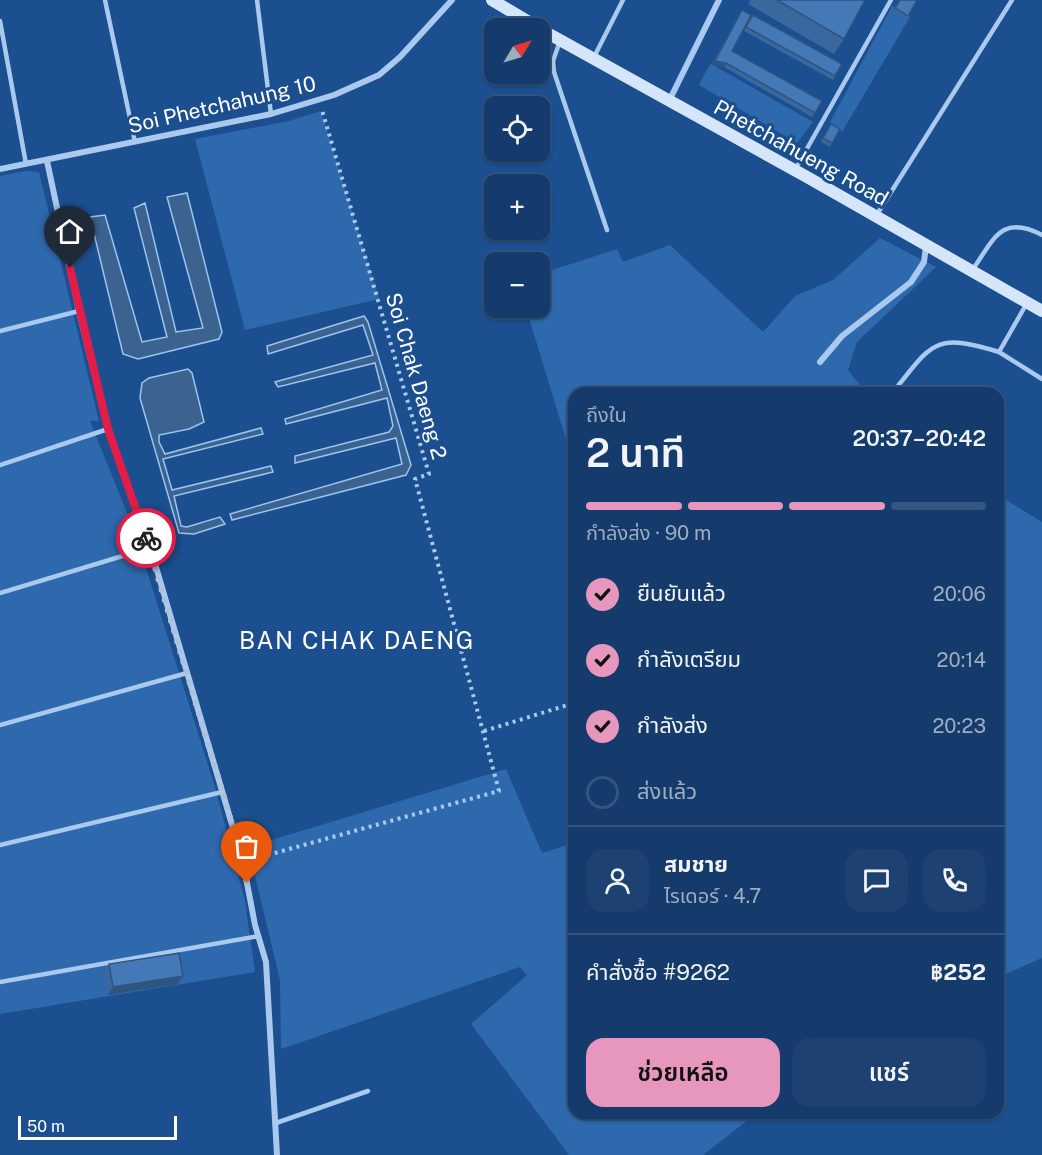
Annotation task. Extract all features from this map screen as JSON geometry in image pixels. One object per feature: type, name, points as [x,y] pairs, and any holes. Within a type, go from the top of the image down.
[{"type":"main road","name":"Phetchahueng Road","points":[[492,0],[521,18]]},
{"type":"main road","name":"Phetchahueng Road","points":[[550,35],[1042,311]]},
{"type":"street","name":"Soi Phetchahung 10","points":[[0,169],[271,114],[320,100],[379,75],[400,57],[452,0]]},
{"type":"street","points":[[669,102],[719,0]]},
{"type":"street","points":[[47,161],[79,311],[108,429],[149,548],[243,862],[266,962],[276,1155]]},
{"type":"street","points":[[820,362],[842,336],[911,282],[924,262],[926,246]]},
{"type":"lane","points":[[105,0],[135,142]]},
{"type":"lane","points":[[257,0],[271,114]]},
{"type":"lane","points":[[592,59],[623,0]]},
{"type":"lane","points":[[795,171],[891,0]]},
{"type":"lane","points":[[875,217],[1012,0]]},
{"type":"lane","points":[[0,21],[26,164]]},
{"type":"lane","points":[[560,41],[553,61],[554,72],[608,231]]},
{"type":"lane","points":[[972,272],[998,234],[1011,227],[1026,227],[1042,235]]},
{"type":"lane","points":[[999,352],[1027,303]]},
{"type":"lane","points":[[0,331],[79,311]]},
{"type":"lane","points":[[897,387],[928,349],[944,343],[972,344],[999,352],[1042,380]]},
{"type":"lane","points":[[0,465],[108,429]]},
{"type":"lane","points":[[0,593],[149,548]]},
{"type":"lane","points":[[0,725],[187,673]]},
{"type":"lane","points":[[0,845],[222,792]]},
{"type":"lane","points":[[0,982],[259,936]]},
{"type":"lane","points":[[276,1123],[368,1091]]},
{"type":"path","name":"Soi Chak Daeng 2","points":[[243,862],[499,791],[415,479],[429,474],[320,100]]},
{"type":"path","points":[[484,731],[568,705]]},
{"type":"shaded area","points":[[892,6],[910,17],[842,132],[830,122]]},
{"type":"shaded area","points":[[710,64],[813,122],[797,143],[699,85]]},
{"type":"shaded area","points":[[321,111],[379,299],[245,330],[195,139],[289,121]]},
{"type":"shaded area","points":[[25,171],[39,172],[99,421],[90,421],[134,530],[215,787],[245,901],[255,972],[0,1014],[0,176]]},
{"type":"shaded area","points":[[187,193],[222,332],[219,339],[138,359],[123,354],[90,217],[105,215],[142,342],[167,337],[134,208],[145,203],[176,332],[203,328],[167,197]]},
{"type":"shaded area","points":[[880,238],[936,267],[857,342],[848,370],[861,387],[568,387],[568,446],[529,318],[550,318],[550,271],[617,249],[623,262],[670,245],[763,332],[795,296],[833,280]]},
{"type":"shaded area","points":[[364,316],[368,322],[411,465],[406,475],[232,520],[230,514],[402,464],[396,438],[295,463],[295,456],[389,432],[393,426],[387,398],[286,424],[285,419],[382,390],[375,363],[278,387],[275,382],[373,355],[363,325],[268,354],[267,346]]},
{"type":"shaded area","points":[[188,369],[192,373],[204,422],[189,429],[159,435],[159,442],[165,454],[261,428],[263,434],[163,459],[172,490],[271,466],[273,472],[174,496],[181,526],[187,527],[220,517],[225,524],[194,534],[179,533],[140,398],[142,383],[149,378]]},
{"type":"shaded area","points":[[1006,500],[1042,522],[1042,958],[1004,975],[1004,502]]},
{"type":"shaded area","points":[[506,769],[542,853],[568,845],[568,1119],[749,1119],[703,1155],[569,1155],[471,1024],[527,975],[520,967],[281,1049],[280,980],[248,847]]},
{"type":"building","points":[[777,0],[865,0],[844,39]]},
{"type":"building","points":[[900,0],[917,0],[908,16],[895,8]]},
{"type":"building","points":[[742,10],[751,15],[732,51],[822,101],[815,113],[726,63],[715,61]]},
{"type":"building","points":[[753,15],[842,64],[835,76],[746,27]]},
{"type":"building","points":[[831,124],[840,129],[832,143],[823,138]]},
{"type":"building","points":[[179,953],[183,976],[113,987],[109,964]]},
{"type":"way so far","points":[[146,538],[233,827],[247,883]]},
{"type":"district","name":"BAN CHAK DAENG","points":[[357,641]]},
{"type":"route","points":[[70,268],[108,429],[146,538]]}]
